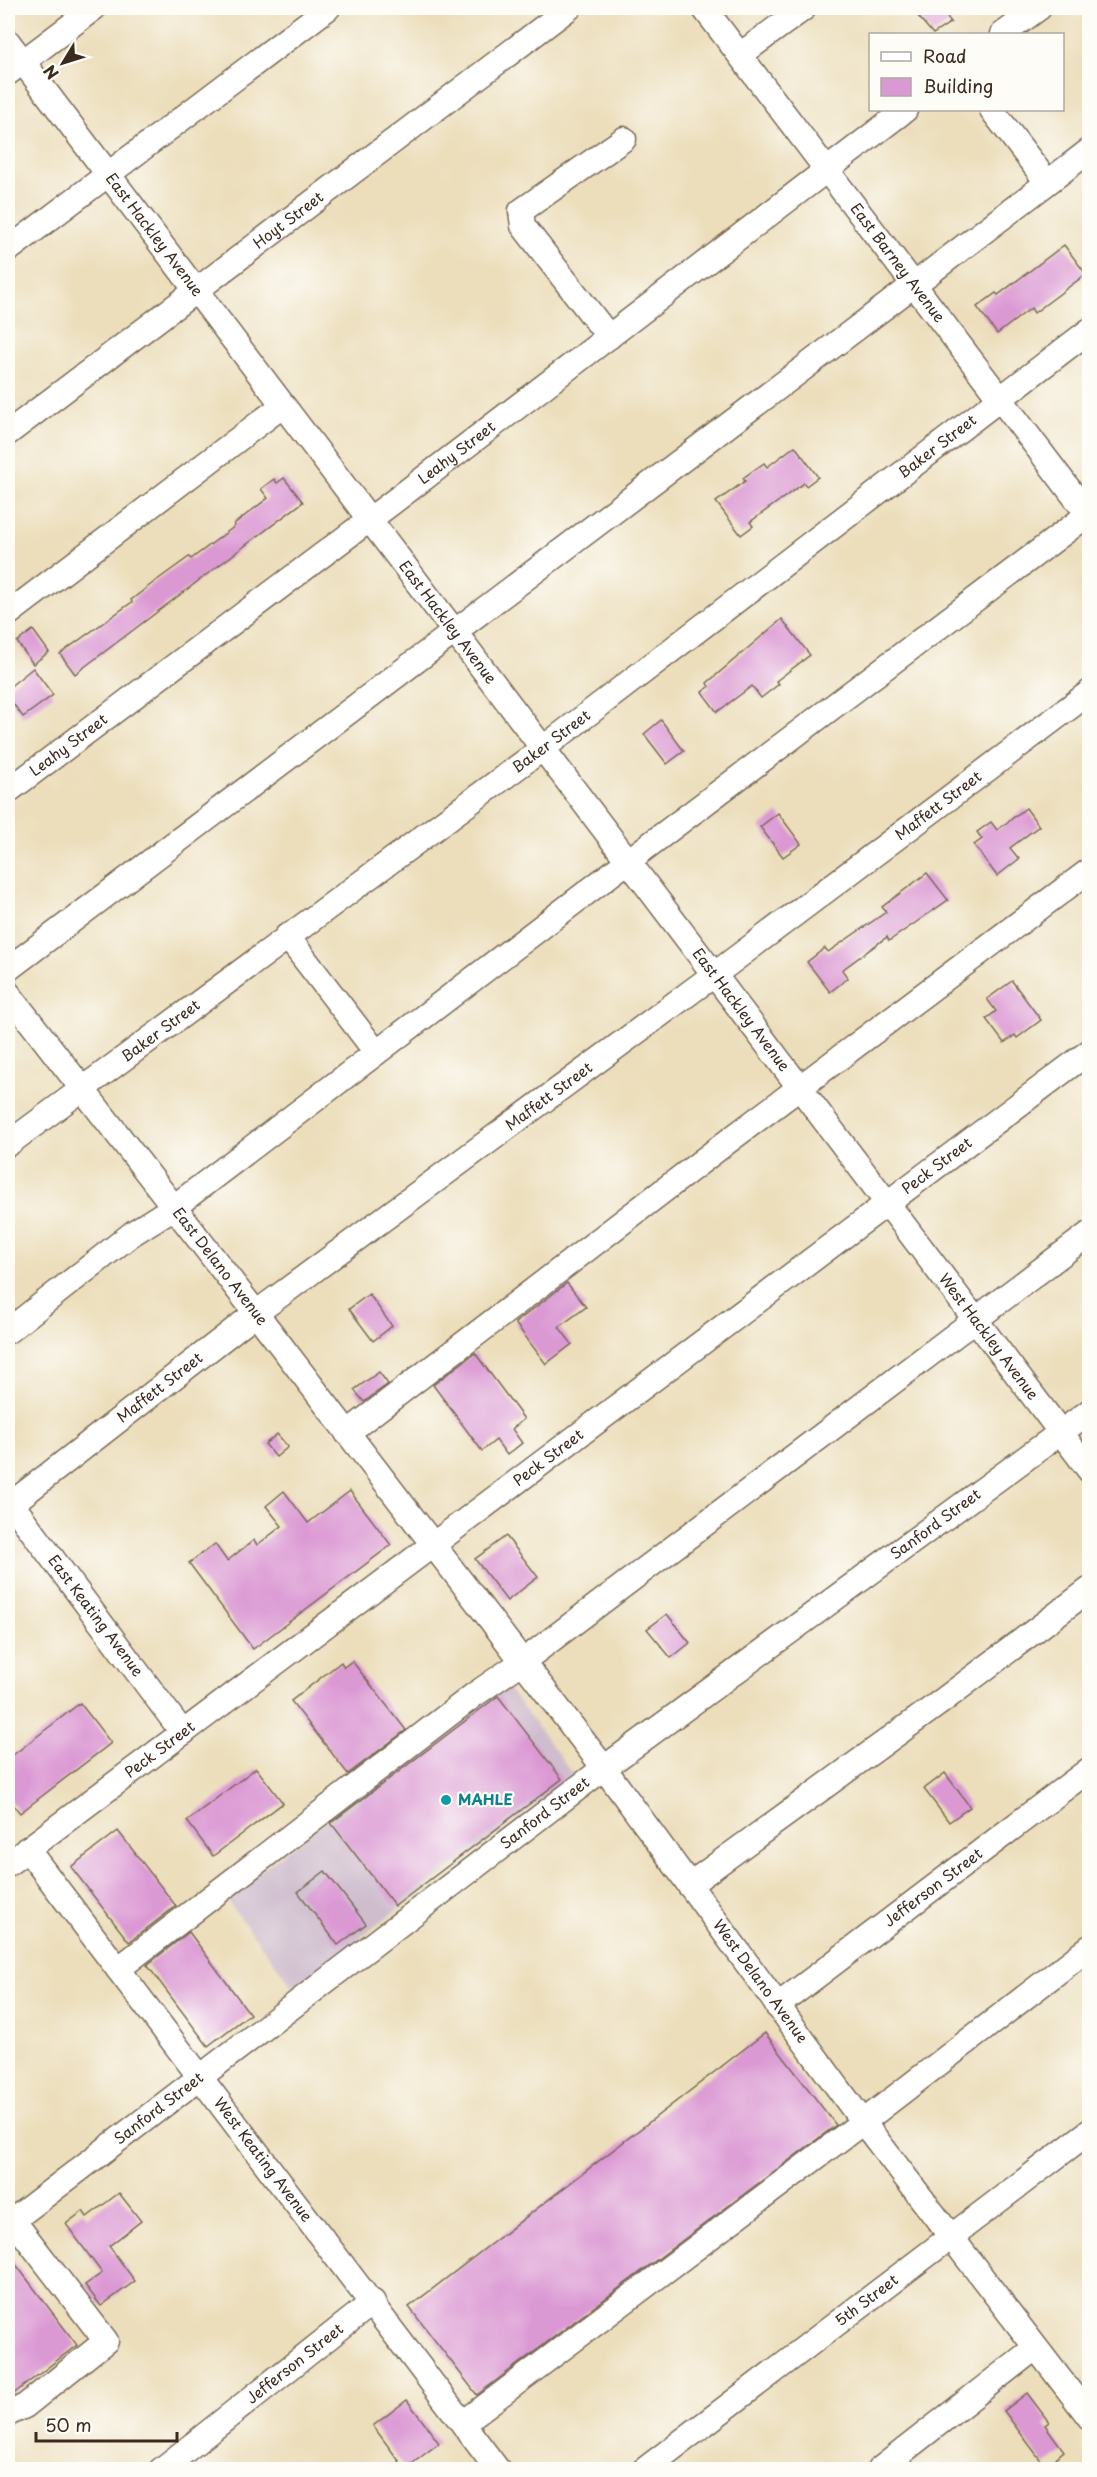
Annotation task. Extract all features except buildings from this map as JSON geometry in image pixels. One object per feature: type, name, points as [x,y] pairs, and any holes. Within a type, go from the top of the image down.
[{"type":"street","points":[[15,67],[94,8]]},
{"type":"street","points":[[8,250],[328,8]]},
{"type":"street","name":"Hoyt Street","points":[[8,433],[569,8]]},
{"type":"street","name":"East Barney Avenue","points":[[704,8],[915,284],[998,399],[1089,515]]},
{"type":"street","points":[[740,55],[804,8]]},
{"type":"street","points":[[1004,33],[1039,8]]},
{"type":"street","name":"East Hackley Avenue","points":[[8,42],[15,67],[108,174],[368,521],[888,1203]]},
{"type":"street","name":"Leahy Street","points":[[8,791],[368,521],[904,111]]},
{"type":"street","points":[[993,111],[1047,182]]},
{"type":"street","points":[[609,337],[523,226],[521,211],[624,139]]},
{"type":"street","points":[[8,969],[1089,150]]},
{"type":"street","name":"Baker Street","points":[[8,1144],[542,749],[1089,330]]},
{"type":"street","points":[[8,614],[282,406]]},
{"type":"street","points":[[8,1331],[134,1233],[174,1208],[628,861],[1089,515]]},
{"type":"street","name":"Maffett Street","points":[[9,1501],[1089,692]]},
{"type":"street","points":[[347,1433],[800,1087],[1089,870]]},
{"type":"street","points":[[287,936],[376,1052]]},
{"type":"street","name":"East Delano Avenue","points":[[8,993],[432,1544]]},
{"type":"street","name":"Peck Street","points":[[8,1864],[1089,1051]]},
{"type":"street","name":"West Hackley Avenue","points":[[888,1203],[1089,1471]]},
{"type":"street","points":[[118,1969],[474,1695],[522,1662],[1089,1233]]},
{"type":"street","name":"Sanford Street","points":[[10,2222],[604,1768],[1089,1411]]},
{"type":"street","name":"East Keating Avenue","points":[[9,1501],[183,1733]]},
{"type":"street","name":"West Delano Avenue","points":[[432,1544],[604,1768],[950,2238],[1089,2418]]},
{"type":"street","points":[[689,1885],[942,1701],[1089,1589]]},
{"type":"street","name":"Jefferson Street","points":[[777,2006],[1089,1769]]},
{"type":"street","name":"West Keating Avenue","points":[[27,1849],[498,2469]]},
{"type":"street","points":[[463,2423],[863,2122],[1089,1947]]},
{"type":"street","name":"5th Street","points":[[644,2469],[1089,2131]]},
{"type":"street","points":[[8,2414],[25,2406],[106,2341],[10,2222]]},
{"type":"street","name":"Jefferson Street","points":[[161,2469],[373,2302]]},
{"type":"street","points":[[879,2469],[1035,2348]]},
{"type":"shaded area","points":[[505,1684],[574,1775],[294,1988],[225,1898]]},
{"type":"place","name":"MAHLE","points":[[446,1800]]}]
